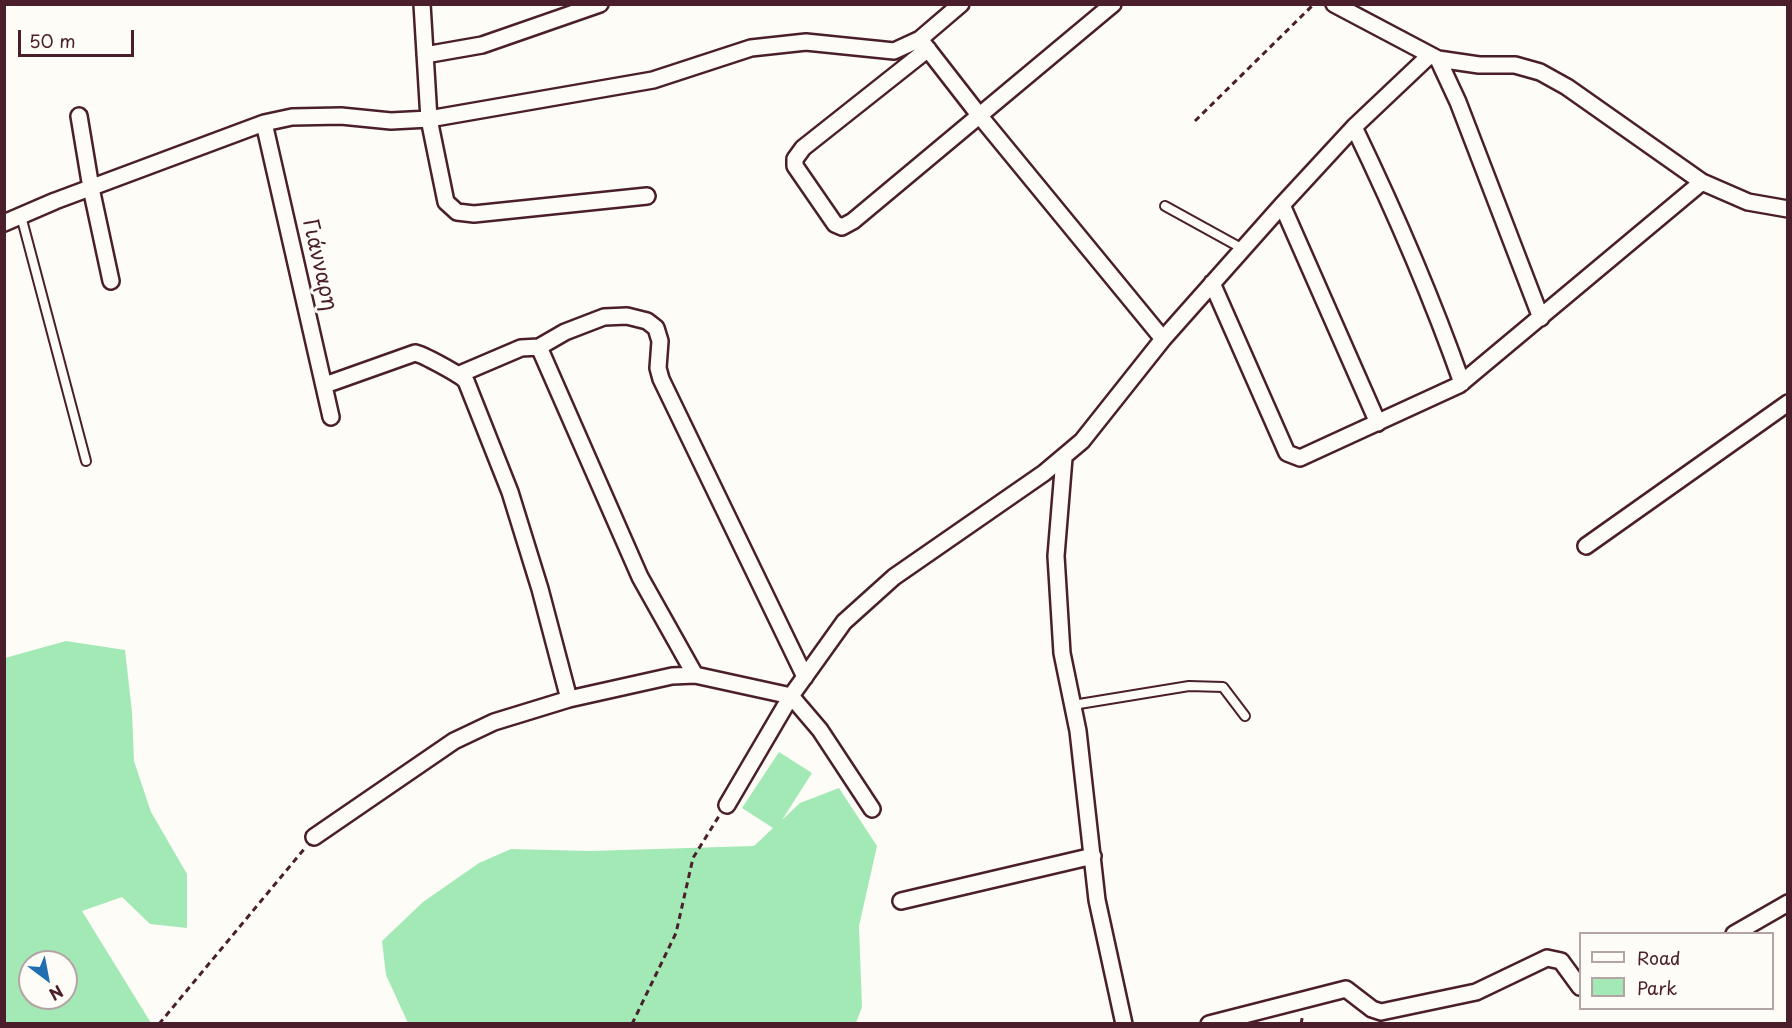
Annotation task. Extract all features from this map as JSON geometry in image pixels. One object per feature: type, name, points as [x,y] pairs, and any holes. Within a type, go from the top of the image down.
[{"type":"street","points":[[422,4],[429,119],[446,202],[457,212],[474,214],[647,196]]},
{"type":"street","points":[[425,55],[482,45],[600,4]]},
{"type":"street","points":[[961,4],[924,44],[803,148],[795,159],[795,166],[835,224],[842,227],[853,221],[1113,4]]},
{"type":"street","points":[[1334,4],[1433,58],[1479,65],[1515,65],[1540,72],[1567,87],[1702,182],[1748,202],[1788,209]]},
{"type":"street","points":[[4,223],[264,123],[292,117],[341,116],[391,121],[429,119],[653,80],[752,48],[806,42],[894,51],[924,44]]},
{"type":"street","points":[[924,44],[979,115],[1163,339]]},
{"type":"street","points":[[727,805],[791,696],[844,622],[894,577],[1064,458],[1082,441],[1163,339],[1282,205],[1354,127],[1433,58]]},
{"type":"street","points":[[1433,58],[1458,102],[1541,318]]},
{"type":"street","points":[[79,116],[91,188],[111,281]]},
{"type":"street","name":"Γιάνναρη","points":[[264,123],[332,417]]},
{"type":"street","points":[[1354,127],[1391,204],[1440,321],[1462,382]]},
{"type":"street","points":[[1212,284],[1287,453],[1300,458],[1462,382],[1702,182]]},
{"type":"street","points":[[1282,205],[1378,423]]},
{"type":"street","points":[[325,385],[415,353],[421,354],[450,372],[460,374],[521,348],[538,347],[565,332],[604,318],[627,316],[646,321],[656,328],[660,341],[658,368],[661,379],[805,677]]},
{"type":"street","points":[[538,347],[640,577],[694,675]]},
{"type":"street","points":[[460,374],[466,381],[510,492],[540,589],[569,699]]},
{"type":"street","points":[[1586,546],[1788,403]]},
{"type":"street","points":[[1064,458],[1056,556],[1062,653],[1074,705],[1097,900],[1124,1023]]},
{"type":"street","points":[[314,837],[454,741],[494,722],[569,699],[672,676],[694,675],[791,696],[820,730],[872,809]]},
{"type":"street","points":[[901,902],[1093,856]]},
{"type":"street","points":[[1736,932],[1788,903]]},
{"type":"street","points":[[1209,1023],[1346,989],[1372,1009],[1390,1010],[1476,992],[1547,958],[1561,961],[1579,984]]},
{"type":"lane","points":[[1164,206],[1242,249]]},
{"type":"lane","points":[[21,216],[86,461]]},
{"type":"lane","points":[[1074,705],[1189,686],[1223,687],[1245,716]]},
{"type":"path","points":[[1195,121],[1314,4]]},
{"type":"path","points":[[632,1023],[676,933],[693,858],[706,833],[727,805]]},
{"type":"path","points":[[159,1023],[314,837]]},
{"type":"green space","points":[[66,641],[125,650],[132,712],[134,761],[151,812],[187,874],[187,928],[150,924],[122,897],[82,911],[151,1023],[5,1023],[5,658]]},
{"type":"green space","points":[[779,752],[812,773],[782,820],[800,803],[839,788],[877,846],[859,926],[862,1007],[856,1023],[408,1023],[386,975],[382,941],[423,902],[479,863],[511,849],[590,851],[754,846],[773,828],[742,808]]}]
